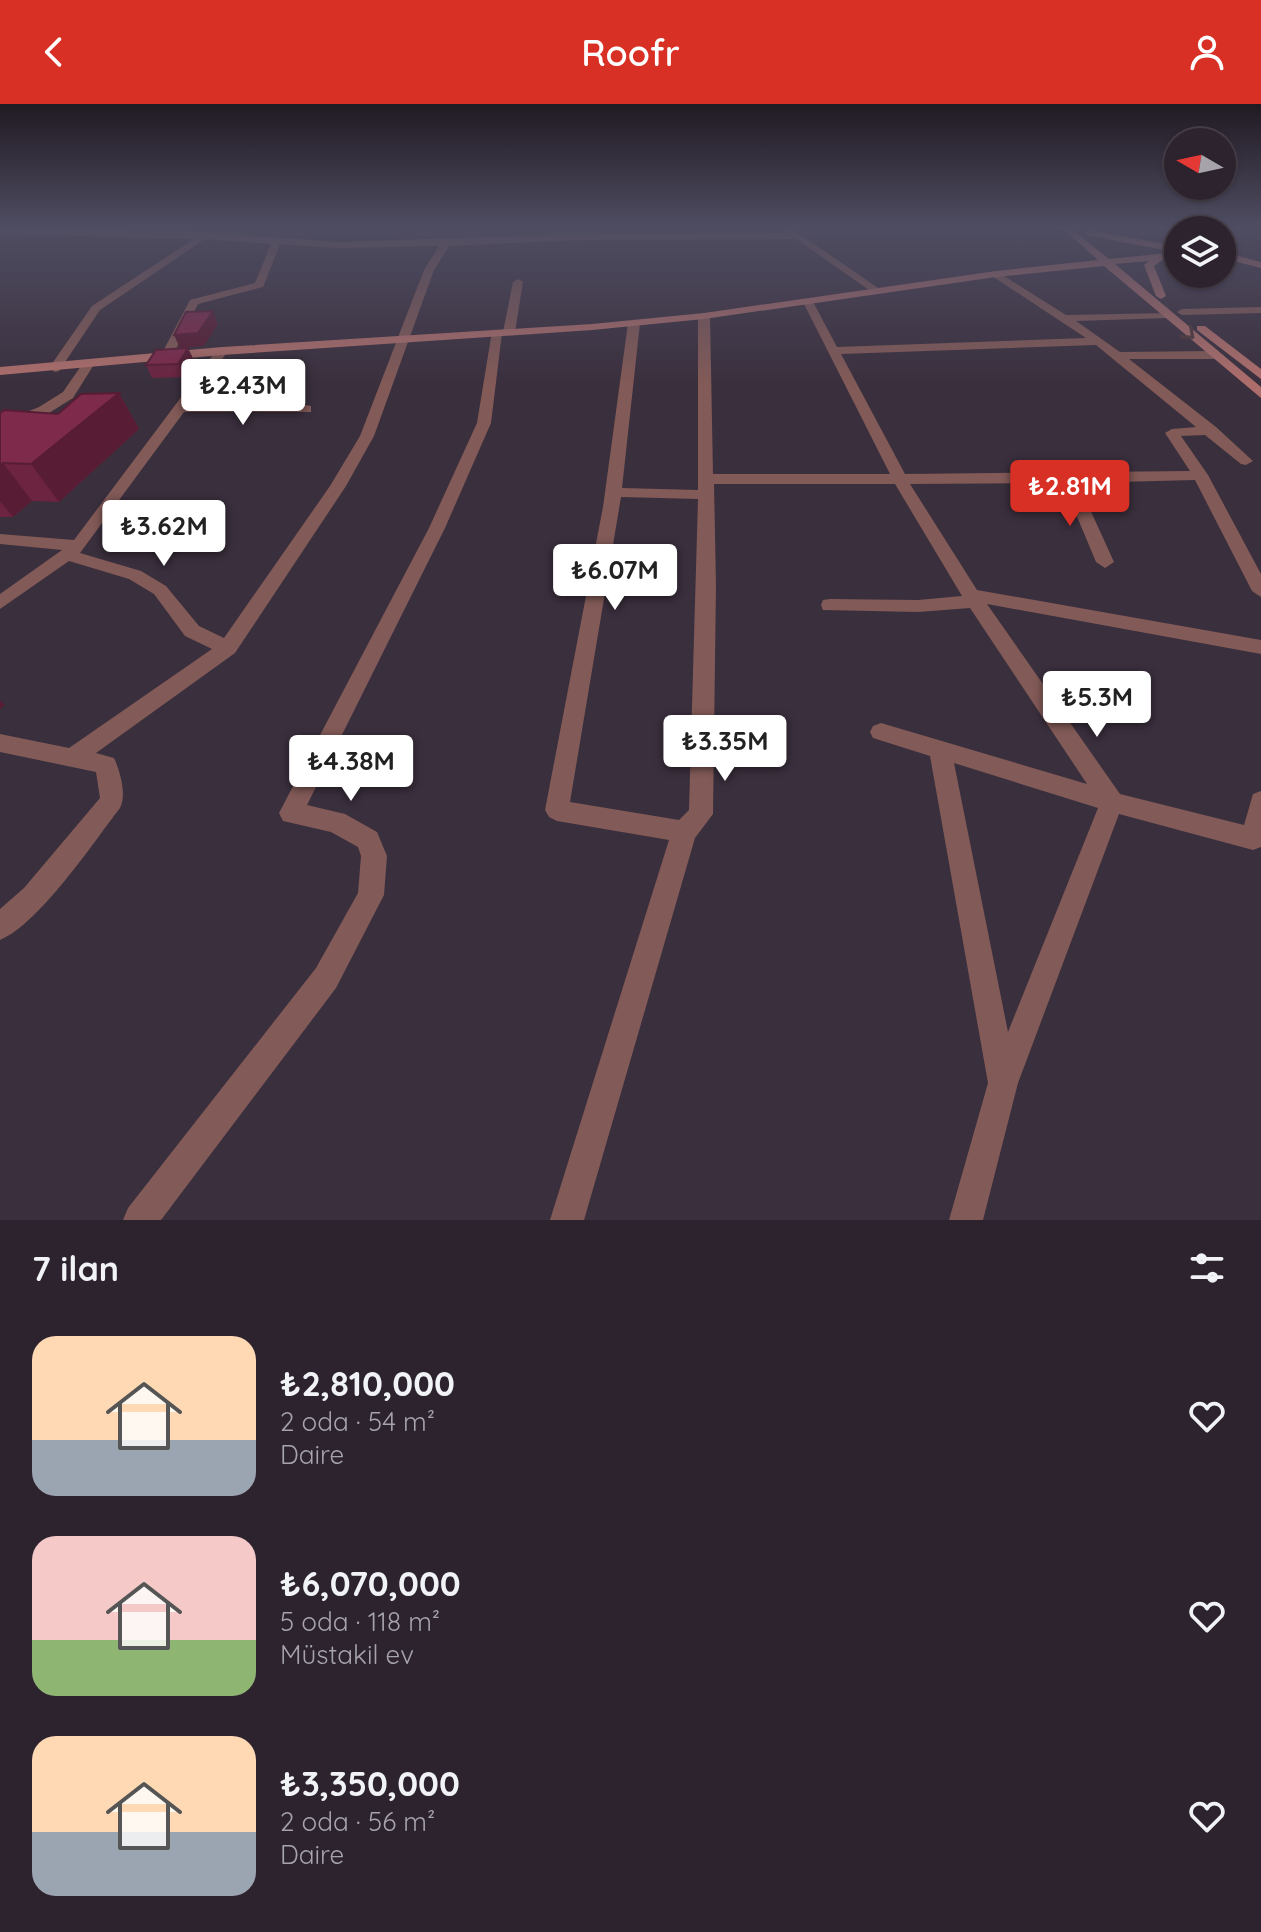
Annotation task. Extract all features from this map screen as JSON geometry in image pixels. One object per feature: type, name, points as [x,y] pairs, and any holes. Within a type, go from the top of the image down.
[{"type":"street","points":[[55,368],[96,308],[137,280]]},
{"type":"street","points":[[166,357],[194,302],[259,285],[261,280]]},
{"type":"street","points":[[72,758],[228,648],[338,486],[367,436],[426,280]]},
{"type":"street","points":[[859,280],[876,290]]},
{"type":"street","points":[[0,371],[87,366],[222,351],[634,323],[704,316],[950,280]]},
{"type":"street","points":[[1006,280],[1099,341],[1246,461]]},
{"type":"street","points":[[1111,280],[1139,291]]},
{"type":"street","points":[[1126,280],[1261,394]]},
{"type":"street","points":[[1143,280],[1261,375]]},
{"type":"street","points":[[1155,280],[1161,296]]},
{"type":"street","points":[[140,1220],[326,978],[371,895],[374,856],[368,840],[336,822],[291,813],[437,528],[484,423],[502,333],[518,282]]},
{"type":"street","points":[[807,300],[900,480],[973,598],[1112,802]]},
{"type":"street","points":[[1182,312],[1261,310]]},
{"type":"street","points":[[1066,318],[1167,315]]},
{"type":"street","points":[[567,1220],[684,832],[701,814],[706,487],[704,316]]},
{"type":"street","points":[[634,323],[613,492],[557,810],[684,832]]},
{"type":"street","points":[[834,351],[1099,341]]},
{"type":"street","points":[[0,603],[73,551],[222,351]]},
{"type":"street","points":[[1117,356],[1213,355]]},
{"type":"street","points":[[0,428],[44,410],[68,395],[87,366]]},
{"type":"street","points":[[180,408],[306,409]]},
{"type":"street","points":[[1211,430],[1172,433],[1200,475],[1261,591]]},
{"type":"street","points":[[613,492],[900,480],[1200,475]]},
{"type":"street","points":[[1069,479],[1105,562]]},
{"type":"street","points":[[0,539],[73,551],[135,575],[160,590],[192,631],[228,648]]},
{"type":"street","points":[[830,605],[918,606],[973,598],[1261,647]]},
{"type":"street","points":[[881,732],[1112,802],[1253,839],[1261,801]]},
{"type":"street","points":[[0,743],[106,765],[112,801],[33,897],[0,927]]},
{"type":"street","points":[[940,749],[1003,1083]]},
{"type":"street","points":[[966,1220],[1003,1083],[1112,802]]},
{"type":"building","points":[[213,311],[198,333],[174,335],[186,312]]},
{"type":"building","points":[[188,348],[178,364],[146,365],[156,350]]},
{"type":"building","points":[[119,393],[31,464],[3,463],[0,466],[0,413],[4,410],[58,414],[81,394]]}]
